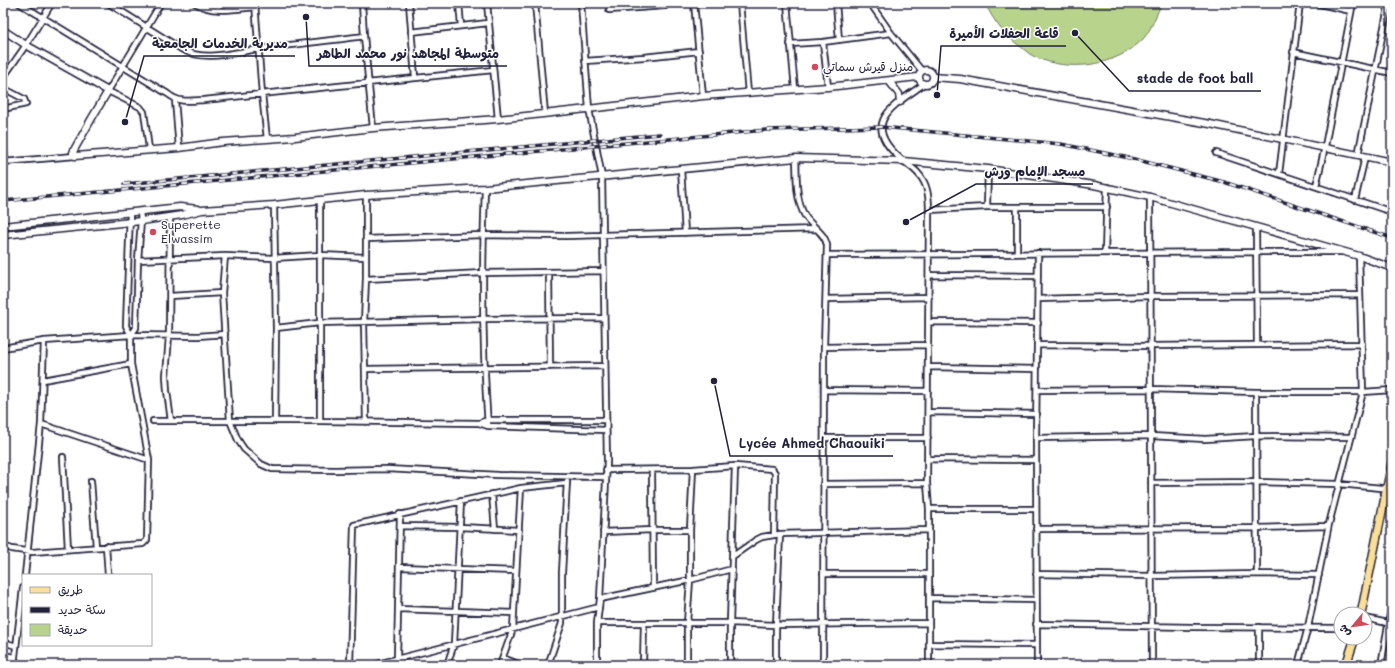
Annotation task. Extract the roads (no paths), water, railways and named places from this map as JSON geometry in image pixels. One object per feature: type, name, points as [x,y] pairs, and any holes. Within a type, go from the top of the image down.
[{"type":"main road","points":[[1363,606],[1392,463]]},
{"type":"main road","points":[[1346,665],[1352,646]]},
{"type":"street","points":[[18,3],[168,94],[175,100],[204,100],[228,96],[262,94],[493,70]]},
{"type":"street","points":[[3,78],[44,18],[52,3]]},
{"type":"street","points":[[108,3],[183,50],[195,55],[221,54],[364,36]]},
{"type":"street","points":[[75,156],[73,153],[74,150],[161,3]]},
{"type":"street","points":[[195,3],[206,8],[218,10],[255,5],[267,139]]},
{"type":"street","points":[[218,3],[218,10]]},
{"type":"street","points":[[362,3],[373,128]]},
{"type":"street","points":[[409,3],[415,77]]},
{"type":"street","points":[[459,3],[461,26]]},
{"type":"street","points":[[488,3],[488,23],[498,119]]},
{"type":"street","points":[[535,3],[544,114]]},
{"type":"street","points":[[581,3],[589,109],[602,177],[606,477],[600,599],[597,622],[597,665]]},
{"type":"street","points":[[609,3],[609,10],[665,6],[665,3]]},
{"type":"street","points":[[694,3],[703,96]]},
{"type":"street","points":[[740,3],[748,93]]},
{"type":"street","points":[[787,3],[790,44],[796,89]]},
{"type":"street","points":[[836,3],[839,40]]},
{"type":"street","points":[[870,3],[890,33],[922,71]]},
{"type":"street","points":[[1279,174],[1300,3]]},
{"type":"street","points":[[1315,3],[1351,11]]},
{"type":"street","points":[[1316,186],[1353,3]]},
{"type":"street","points":[[1358,155],[1389,3]]},
{"type":"street","points":[[411,32],[488,23]]},
{"type":"street","points":[[3,30],[26,45],[108,92],[140,107],[144,112],[149,149]]},
{"type":"street","points":[[790,44],[823,42],[890,33]]},
{"type":"street","points":[[823,42],[828,87]]},
{"type":"street","points":[[585,61],[699,51]]},
{"type":"street","points":[[1293,52],[1392,73]]},
{"type":"street","points":[[3,137],[4,162],[149,149],[179,148],[223,142],[373,128],[498,119],[703,96],[889,81],[918,77],[922,71],[929,70],[933,77],[931,83],[924,84],[886,113],[881,126],[887,144],[892,151],[919,173],[928,191],[929,297],[927,483],[929,509],[929,665]]},
{"type":"street","points":[[918,77],[920,82],[924,84]]},
{"type":"street","points":[[933,77],[960,79],[1210,124],[1324,149],[1392,160]]},
{"type":"street","points":[[889,81],[899,94],[900,102]]},
{"type":"street","points":[[3,88],[24,99],[26,104],[3,109]]},
{"type":"street","points":[[175,100],[179,148]]},
{"type":"street","points":[[1216,153],[1392,212]]},
{"type":"street","points":[[1356,200],[1366,157]]},
{"type":"street","points":[[796,158],[798,191],[801,207],[805,215],[826,241],[827,255],[824,347],[823,665]]},
{"type":"street","points":[[3,235],[141,221],[170,217],[202,210],[320,201],[366,195],[485,188],[796,158],[903,161],[988,169],[1107,188],[1150,197],[1359,256],[1392,268]]},
{"type":"street","points":[[680,169],[685,233]]},
{"type":"street","points":[[987,207],[988,169]]},
{"type":"street","points":[[485,188],[483,235],[484,368],[488,426]]},
{"type":"street","points":[[1105,253],[1107,188]]},
{"type":"street","points":[[366,195],[366,279],[364,322],[366,422]]},
{"type":"street","points":[[1150,197],[1152,252],[1152,665]]},
{"type":"street","points":[[320,201],[320,421]]},
{"type":"street","points":[[274,205],[276,328],[275,421]]},
{"type":"street","points":[[3,226],[180,207],[202,210]]},
{"type":"street","points":[[929,210],[987,207],[1107,207]]},
{"type":"street","points":[[1017,208],[1017,253]]},
{"type":"street","points":[[131,335],[136,328],[141,221],[140,211]]},
{"type":"street","points":[[3,546],[28,551],[143,544],[147,540],[148,460],[131,364],[131,335],[126,326],[131,222],[130,212]]},
{"type":"street","points":[[170,217],[169,336],[166,376],[171,421]]},
{"type":"street","points":[[1256,227],[1257,344]]},
{"type":"street","points":[[366,238],[483,235],[603,235],[816,229]]},
{"type":"street","points":[[827,255],[1345,252]]},
{"type":"street","points":[[1036,665],[1038,253]]},
{"type":"street","points":[[138,260],[225,256],[274,258],[320,255],[366,257]]},
{"type":"street","points":[[225,256],[222,293],[230,420],[244,449],[261,464],[272,469],[387,469],[498,475],[606,477]]},
{"type":"street","points":[[1298,665],[1308,627],[1328,526],[1363,392],[1359,256]]},
{"type":"street","points":[[366,279],[483,273],[603,271]]},
{"type":"street","points":[[549,272],[550,367]]},
{"type":"street","points":[[929,275],[1038,276]]},
{"type":"street","points":[[170,296],[222,293]]},
{"type":"street","points":[[1038,298],[1360,295]]},
{"type":"street","points":[[826,299],[929,297]]},
{"type":"street","points":[[276,328],[319,322],[604,318]]},
{"type":"street","points":[[928,322],[1038,323]]},
{"type":"street","points":[[3,348],[44,341],[131,335],[198,336],[225,334]]},
{"type":"street","points":[[25,574],[41,424],[44,341]]},
{"type":"street","points":[[1037,345],[1151,346],[1362,344]]},
{"type":"street","points":[[824,347],[928,345]]},
{"type":"street","points":[[43,380],[131,364]]},
{"type":"street","points":[[365,369],[605,366]]},
{"type":"street","points":[[928,367],[1037,369]]},
{"type":"street","points":[[1037,390],[1151,389],[1256,392],[1363,392],[1392,390]]},
{"type":"street","points":[[824,390],[928,391]]},
{"type":"street","points":[[1256,392],[1257,574]]},
{"type":"street","points":[[928,412],[1037,414]]},
{"type":"street","points":[[153,421],[230,420],[479,423],[488,426],[606,430]]},
{"type":"street","points":[[479,423],[488,420],[606,420]]},
{"type":"street","points":[[551,420],[551,428]]},
{"type":"street","points":[[41,424],[148,460]]},
{"type":"street","points":[[1036,438],[1151,436],[1206,439],[1256,436],[1351,437]]},
{"type":"street","points":[[824,438],[928,438]]},
{"type":"street","points":[[63,457],[68,549]]},
{"type":"street","points":[[927,459],[1036,460]]},
{"type":"street","points":[[606,470],[694,469],[735,466],[772,469],[775,471],[774,535]]},
{"type":"street","points":[[730,665],[735,466]]},
{"type":"street","points":[[687,665],[690,530],[694,469]]},
{"type":"street","points":[[652,470],[653,588]]},
{"type":"street","points":[[548,665],[561,628],[562,573],[568,476]]},
{"type":"street","points":[[91,481],[96,547]]},
{"type":"street","points":[[1151,483],[1256,482],[1339,484],[1387,492]]},
{"type":"street","points":[[350,665],[354,524],[521,488],[567,483]]},
{"type":"street","points":[[823,484],[927,483]]},
{"type":"street","points":[[500,665],[513,629],[521,488]]},
{"type":"street","points":[[492,494],[495,529]]},
{"type":"street","points":[[447,665],[454,644],[461,501]]},
{"type":"street","points":[[929,509],[1036,509]]},
{"type":"street","points":[[395,665],[397,659],[400,514]]},
{"type":"street","points":[[400,526],[518,530]]},
{"type":"street","points":[[1036,529],[1256,528],[1328,526]]},
{"type":"street","points":[[603,532],[690,530]]},
{"type":"street","points":[[733,556],[762,537],[780,534],[929,530]]},
{"type":"street","points":[[776,665],[776,625],[780,534]]},
{"type":"street","points":[[106,546],[108,574]]},
{"type":"street","points":[[399,567],[516,571]]},
{"type":"street","points":[[600,599],[690,580],[732,569]]},
{"type":"street","points":[[823,574],[929,574]]},
{"type":"street","points":[[1036,574],[1151,576],[1257,574],[1319,575]]},
{"type":"street","points":[[17,663],[16,646],[22,596]]},
{"type":"street","points":[[929,598],[1036,600]]},
{"type":"street","points":[[1380,665],[1390,624],[1392,603]]},
{"type":"street","points":[[373,665],[599,607]]},
{"type":"street","points":[[398,609],[514,613]]},
{"type":"street","points":[[1373,620],[1390,624]]},
{"type":"street","points":[[597,622],[730,623],[776,625],[929,623]]},
{"type":"street","points":[[643,665],[644,623]]},
{"type":"street","points":[[1036,624],[1152,627],[1259,626],[1333,628]]},
{"type":"street","points":[[1259,626],[1259,665]]},
{"type":"street","points":[[3,642],[16,646]]},
{"type":"street","points":[[929,644],[1036,645]]},
{"type":"street","points":[[3,654],[17,663]]},
{"type":"street","points":[[503,658],[521,665]]},
{"type":"street","points":[[3,659],[17,663]]},
{"type":"railway","points":[[3,201],[766,130],[881,127],[1061,144],[1134,159],[1224,182],[1392,238]]},
{"type":"railway","points":[[124,184],[660,134]]},
{"type":"place","name":"متوسطة المجاهد نور محمد الطاهر","points":[[306,17]]},
{"type":"place","name":"stade de foot ball","points":[[1075,33]]},
{"type":"place","name":"منزل قيرش سماتي","points":[[815,67]]},
{"type":"place","name":"قاعة الحفلات الأميرة","points":[[937,95]]},
{"type":"place","name":"مديرية الخدمات الجامعية","points":[[125,122]]},
{"type":"place","name":"مسجد الإمام ورش","points":[[906,222]]},
{"type":"place","name":"Superette Elwassim","points":[[153,232]]},
{"type":"place","name":"Lycée Ahmed Chaouiki","points":[[714,381]]}]
